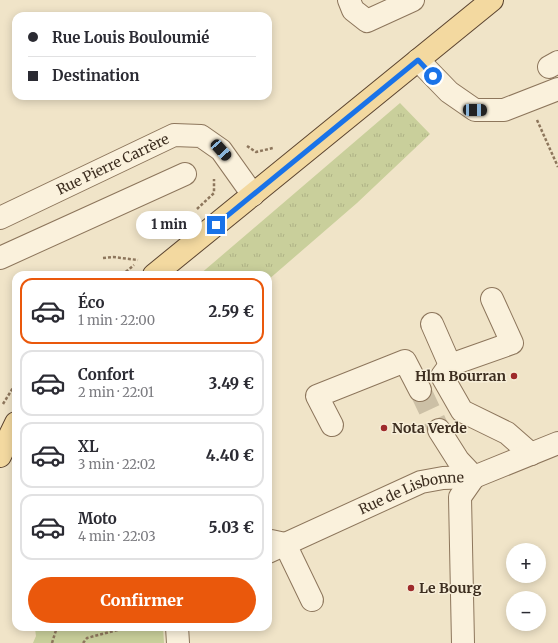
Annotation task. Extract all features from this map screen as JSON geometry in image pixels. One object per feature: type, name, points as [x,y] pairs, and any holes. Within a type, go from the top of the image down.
[{"type":"main road","points":[[147,268],[253,195],[492,0]]},
{"type":"main road","points":[[0,456],[12,431]]},
{"type":"street","points":[[349,0],[353,10],[367,21],[413,0]]},
{"type":"street","points":[[418,60],[449,92],[475,110],[504,110],[558,89]]},
{"type":"street","name":"Rue Pierre Carrère","points":[[0,218],[174,135],[201,136],[221,150],[253,195]]},
{"type":"street","points":[[0,258],[184,174]]},
{"type":"street","points":[[492,299],[512,343],[450,365],[442,376],[462,411],[507,433],[531,454]]},
{"type":"street","points":[[432,324],[450,365]]},
{"type":"street","points":[[332,425],[317,396],[405,361],[420,390]]},
{"type":"street","points":[[439,430],[458,460],[474,477],[460,497],[463,643]]},
{"type":"street","name":"Rue de Lisbonne","points":[[274,545],[421,482],[444,478],[474,477],[558,443]]},
{"type":"street","points":[[274,545],[312,600]]},
{"type":"street","points":[[177,631],[178,643]]},
{"type":"path","points":[[547,141],[558,167]]},
{"type":"path","points":[[196,210],[214,194],[214,174],[227,157],[240,146],[245,145],[256,152],[276,148]]},
{"type":"path","points":[[104,258],[113,257],[147,268]]},
{"type":"path","points":[[136,271],[147,268]]},
{"type":"path","points":[[0,410],[12,390]]},
{"type":"path","points":[[52,643],[56,631]]},
{"type":"path","points":[[83,643],[87,638],[114,631]]},
{"type":"green space","points":[[400,103],[430,134],[357,203],[272,277],[272,271],[204,271]]},
{"type":"green space","points":[[35,631],[163,631],[164,643],[33,643],[36,636]]},
{"type":"tunnel","points":[[420,390],[439,430]]},
{"type":"place","name":"Hlm Bourran","points":[[514,376]]},
{"type":"place","name":"Nota Verde","points":[[384,428]]},
{"type":"place","name":"Le Bourg","points":[[411,588]]},
{"type":"route","points":[[216,225],[418,60],[433,76]]}]
